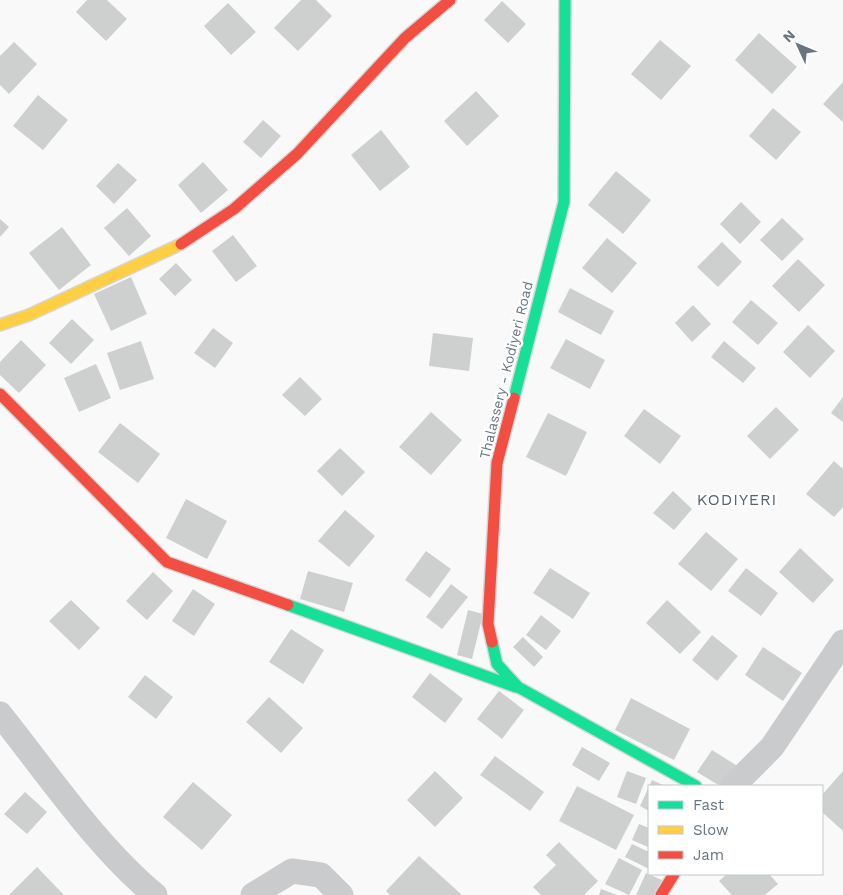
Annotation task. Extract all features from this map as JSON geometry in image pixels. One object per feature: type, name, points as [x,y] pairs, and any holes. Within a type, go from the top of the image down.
[{"type":"street","points":[[0,325],[29,315],[178,246],[234,209],[297,154],[405,38],[450,0]]},
{"type":"street","name":"Thalassery - Kodiyeri Road","points":[[565,0],[564,202],[497,463],[488,624],[497,664],[518,687],[694,785]]},
{"type":"street","points":[[0,393],[167,562],[518,687]]},
{"type":"street","points":[[734,785],[772,747],[843,642]]},
{"type":"street","points":[[0,714],[112,854],[133,877],[155,895]]},
{"type":"street","points":[[253,895],[292,871],[321,874],[341,895]]},
{"type":"street","points":[[661,895],[673,875]]},
{"type":"building","points":[[87,0],[107,0],[127,19],[106,41],[76,12]]},
{"type":"building","points":[[301,0],[316,0],[332,16],[298,51],[274,28]]},
{"type":"building","points":[[502,1],[526,24],[508,43],[484,20]]},
{"type":"building","points":[[228,3],[256,32],[231,55],[204,26]]},
{"type":"building","points":[[759,33],[797,67],[772,94],[735,60]]},
{"type":"building","points":[[660,40],[691,66],[661,100],[631,74]]},
{"type":"building","points":[[14,42],[37,64],[9,94],[0,85],[0,56]]},
{"type":"building","points":[[843,82],[843,122],[823,104]]},
{"type":"building","points":[[476,91],[499,116],[467,146],[444,121]]},
{"type":"building","points":[[38,95],[68,120],[43,150],[13,126]]},
{"type":"building","points":[[773,108],[801,132],[776,160],[749,136]]},
{"type":"building","points":[[263,120],[281,136],[261,158],[243,142]]},
{"type":"building","points":[[381,130],[410,167],[380,191],[351,155]]},
{"type":"building","points":[[203,162],[228,190],[201,213],[178,185]]},
{"type":"building","points":[[118,163],[137,180],[114,204],[96,186]]},
{"type":"building","points":[[616,171],[651,200],[623,234],[588,205]]},
{"type":"building","points":[[741,202],[761,222],[740,244],[720,224]]},
{"type":"building","points":[[127,208],[151,236],[129,256],[104,228]]},
{"type":"building","points":[[782,218],[804,239],[782,261],[760,240]]},
{"type":"building","points":[[0,219],[9,227],[0,237]]},
{"type":"building","points":[[62,227],[91,265],[59,290],[29,253]]},
{"type":"building","points":[[233,235],[257,266],[236,282],[212,251]]},
{"type":"building","points":[[607,238],[637,263],[612,293],[582,268]]},
{"type":"building","points":[[722,242],[742,262],[718,287],[697,267]]},
{"type":"building","points":[[798,259],[825,285],[799,312],[772,286]]},
{"type":"building","points":[[176,263],[192,280],[175,296],[159,279]]},
{"type":"building","points":[[131,277],[147,314],[111,331],[94,294]]},
{"type":"building","points":[[570,288],[614,311],[601,335],[558,312]]},
{"type":"building","points":[[751,300],[778,323],[758,345],[732,322]]},
{"type":"building","points":[[693,305],[711,324],[692,342],[675,323]]},
{"type":"building","points":[[72,319],[94,340],[71,364],[49,343]]},
{"type":"building","points":[[808,325],[835,351],[810,378],[783,352]]},
{"type":"building","points":[[213,328],[233,343],[215,368],[194,353]]},
{"type":"building","points":[[433,333],[473,338],[469,371],[429,366]]},
{"type":"building","points":[[566,339],[605,360],[590,389],[550,368]]},
{"type":"building","points":[[21,340],[46,365],[19,393],[0,375],[0,362]]},
{"type":"building","points":[[141,341],[154,379],[120,390],[107,353]]},
{"type":"building","points":[[724,341],[756,368],[743,383],[711,357]]},
{"type":"building","points":[[96,364],[111,398],[79,412],[64,378]]},
{"type":"building","points":[[300,377],[322,399],[305,416],[282,395]]},
{"type":"building","points":[[843,397],[843,422],[831,413]]},
{"type":"building","points":[[776,407],[799,430],[770,459],[747,436]]},
{"type":"building","points":[[644,409],[681,436],[660,464],[624,436]]},
{"type":"building","points":[[431,412],[462,440],[431,475],[399,447]]},
{"type":"building","points":[[548,413],[587,432],[566,476],[526,457]]},
{"type":"building","points":[[120,423],[160,454],[138,483],[98,452]]},
{"type":"building","points":[[340,448],[365,472],[342,496],[317,471]]},
{"type":"building","points":[[834,461],[843,469],[843,507],[834,517],[806,494]]},
{"type":"building","points":[[673,491],[692,509],[674,530],[653,513]]},
{"type":"building","points":[[186,499],[227,521],[207,559],[166,538]]},
{"type":"building","points":[[345,510],[375,536],[349,567],[318,541]]},
{"type":"building","points":[[706,532],[738,559],[711,591],[678,564]]},
{"type":"building","points":[[800,548],[834,580],[813,603],[779,572]]},
{"type":"building","points":[[426,551],[451,569],[430,598],[405,580]]},
{"type":"building","points":[[550,568],[590,593],[573,619],[533,593]]},
{"type":"building","points":[[746,568],[778,593],[761,616],[728,591]]},
{"type":"building","points":[[308,571],[353,583],[344,612],[300,599]]},
{"type":"building","points":[[153,572],[173,591],[147,620],[126,601]]},
{"type":"building","points":[[451,584],[468,597],[442,629],[426,617]]},
{"type":"building","points":[[193,589],[215,604],[194,636],[172,621]]},
{"type":"building","points":[[71,600],[100,628],[79,650],[49,621]]},
{"type":"building","points":[[667,600],[701,632],[680,654],[646,623]]},
{"type":"building","points":[[468,610],[483,614],[472,659],[457,655]]},
{"type":"building","points":[[541,615],[561,631],[546,650],[526,635]]},
{"type":"building","points":[[291,629],[324,650],[303,684],[269,662]]},
{"type":"building","points":[[712,635],[738,656],[717,681],[692,660]]},
{"type":"building","points":[[523,637],[543,657],[534,667],[513,647]]},
{"type":"building","points":[[763,647],[802,673],[783,701],[745,675]]},
{"type":"building","points":[[430,673],[463,699],[445,723],[412,697]]},
{"type":"building","points":[[145,675],[173,697],[156,719],[128,697]]},
{"type":"building","points":[[499,691],[524,710],[502,739],[477,719]]},
{"type":"building","points":[[269,697],[303,728],[281,753],[246,722]]},
{"type":"building","points":[[631,698],[690,729],[674,760],[615,730]]},
{"type":"building","points":[[582,747],[610,763],[599,781],[572,765]]},
{"type":"building","points":[[712,750],[739,767],[728,785],[718,785],[697,772]]},
{"type":"building","points":[[495,756],[544,792],[530,811],[480,775]]},
{"type":"building","points":[[435,771],[463,798],[435,827],[407,800]]},
{"type":"building","points":[[627,771],[646,778],[636,804],[617,797]]},
{"type":"building","points":[[843,771],[843,831],[823,813],[823,794]]},
{"type":"building","points":[[652,780],[663,785],[650,785]]},
{"type":"building","points":[[193,782],[232,815],[202,850],[163,817]]},
{"type":"building","points":[[577,786],[634,815],[616,850],[559,821]]},
{"type":"building","points":[[648,788],[648,810],[640,806]]},
{"type":"building","points":[[25,792],[47,812],[27,834],[4,814]]},
{"type":"building","points":[[639,824],[648,828],[648,847],[632,840]]},
{"type":"building","points":[[559,842],[598,881],[584,895],[541,895],[533,887],[556,865],[546,855]]},
{"type":"building","points":[[632,844],[648,852],[648,868],[625,857]]},
{"type":"building","points":[[419,856],[462,895],[390,895],[386,891]]},
{"type":"building","points":[[619,858],[642,870],[629,895],[605,884]]},
{"type":"building","points":[[37,867],[64,895],[9,895]]},
{"type":"building","points":[[646,873],[662,880],[654,895],[636,895]]},
{"type":"building","points":[[726,875],[770,875],[778,884],[765,895],[732,895],[719,881]]},
{"type":"building","points":[[601,889],[617,895],[599,895]]},
{"type":"traffic: fast","points":[[514,398],[564,202],[565,0]]},
{"type":"traffic: fast","points":[[288,605],[516,687]]},
{"type":"traffic: fast","points":[[492,642],[497,664],[518,687],[694,785]]},
{"type":"traffic: slow","points":[[0,325],[29,315],[181,244]]},
{"type":"traffic: jam","points":[[181,244],[234,209],[297,154],[405,38],[450,0]]},
{"type":"traffic: jam","points":[[0,394],[167,562],[288,605]]},
{"type":"traffic: jam","points":[[492,642],[488,624],[497,463],[514,398]]},
{"type":"traffic: jam","points":[[661,895],[673,875]]},
{"type":"district","name":"KODIYERI","points":[[737,499]]}]
